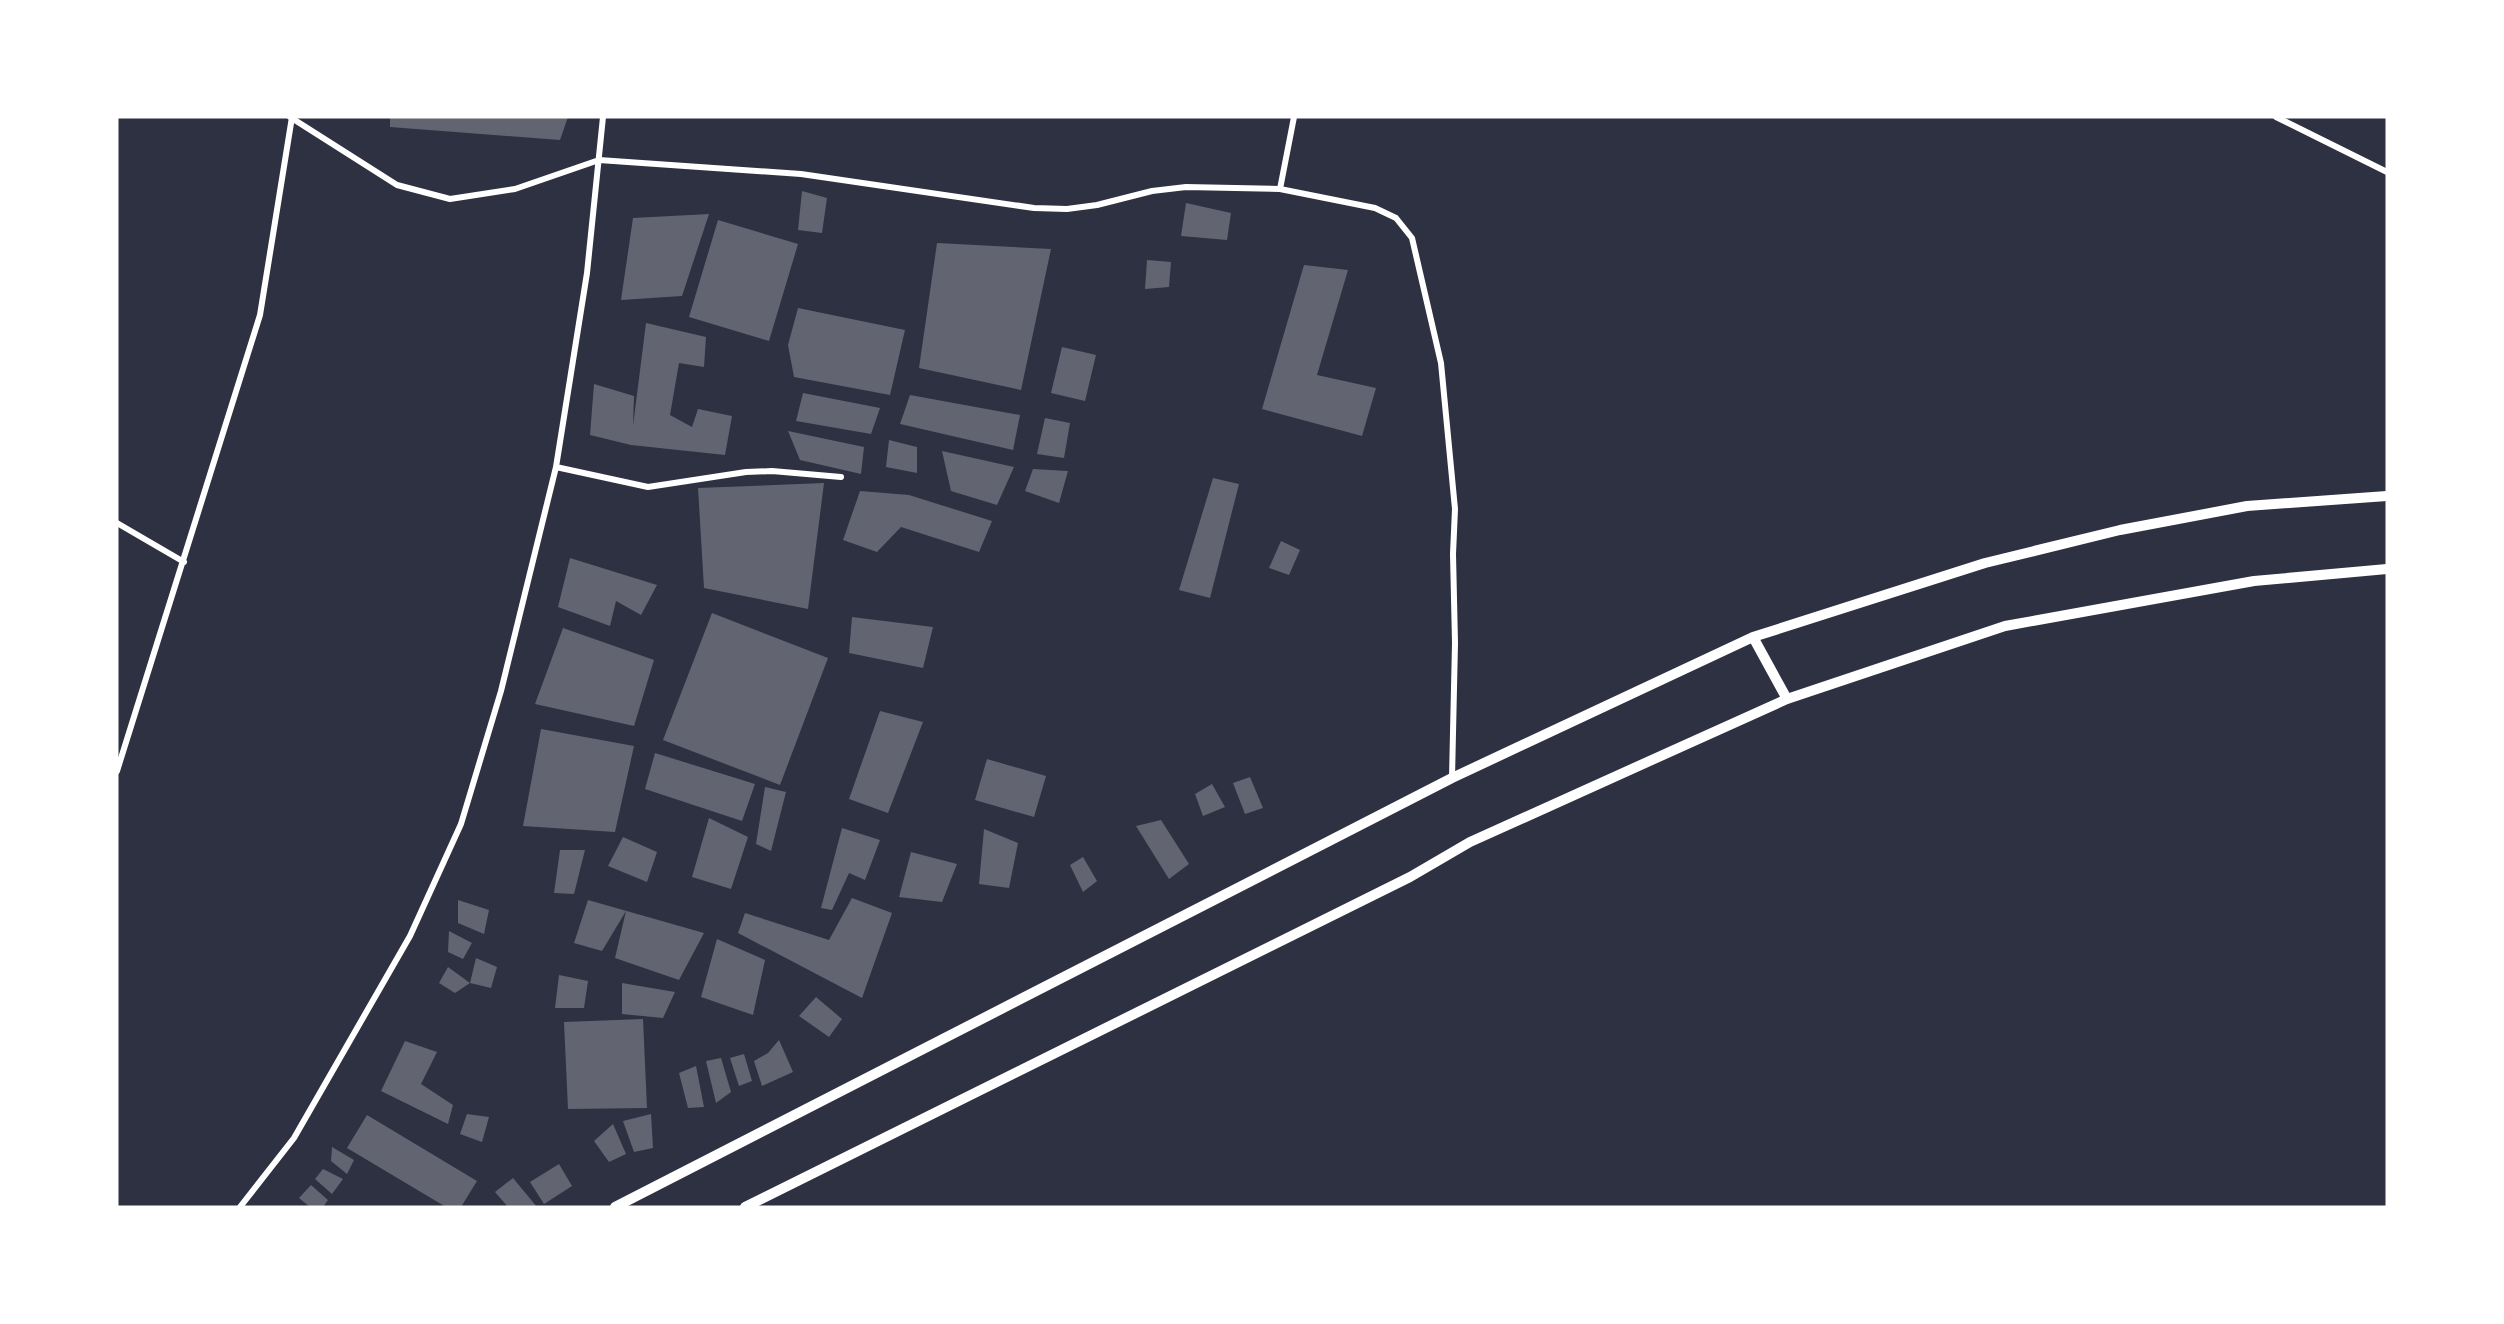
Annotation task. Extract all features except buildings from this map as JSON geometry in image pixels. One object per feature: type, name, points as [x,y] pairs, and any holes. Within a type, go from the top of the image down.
[{"type":"street","points":[[117,771],[260,315],[291,117],[398,185],[450,199],[515,189],[599,160],[801,174],[1034,208],[1067,209],[1097,206],[1152,191],[1186,187],[1280,189],[1375,208],[1396,218],[1412,238],[1441,363],[1455,509],[1452,778]]},
{"type":"street","points":[[240,1207],[294,1138],[410,936],[461,824],[501,691],[556,467],[586,273],[603,117]]},
{"type":"street","points":[[1280,189],[1294,117]]},
{"type":"street","points":[[2276,117],[2387,172]]},
{"type":"street","points":[[556,467],[648,487],[746,472],[772,471],[841,477]]},
{"type":"street","points":[[615,1207],[1452,778],[1753,637],[1985,563],[2120,530],[2247,506],[2387,496]]},
{"type":"street","points":[[117,523],[184,562]]},
{"type":"street","points":[[745,1207],[1410,877],[1470,842],[1786,699],[2005,626],[2254,581],[2387,569]]},
{"type":"street","points":[[1753,637],[1786,699]]}]
